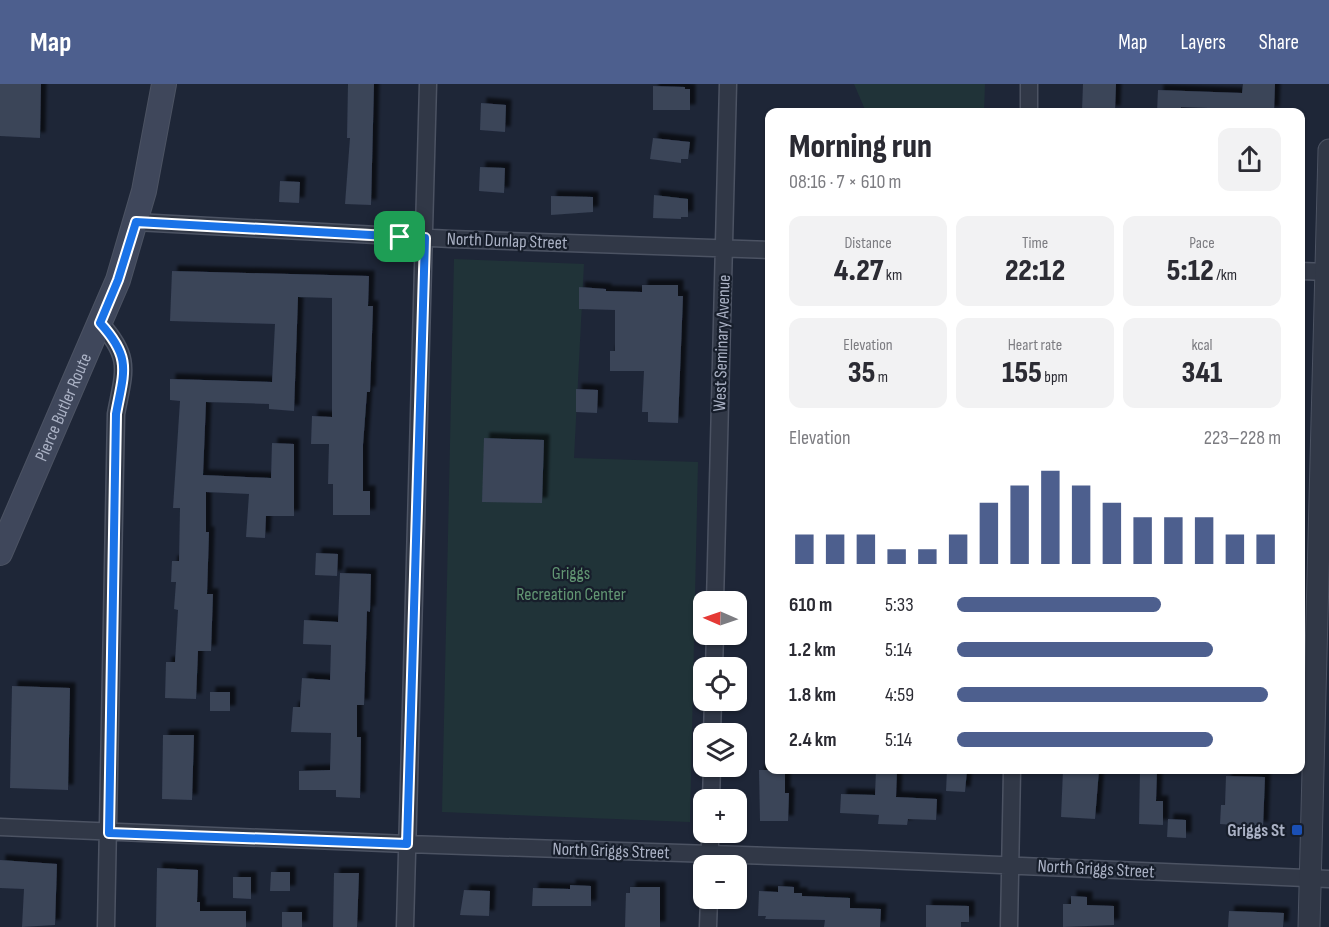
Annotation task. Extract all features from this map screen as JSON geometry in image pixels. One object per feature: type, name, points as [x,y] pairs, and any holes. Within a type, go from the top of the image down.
[{"type":"main road","name":"Pierce Butler Route","points":[[0,553],[118,280],[136,222],[164,84]]},
{"type":"street","points":[[405,927],[429,84]]},
{"type":"street","name":"West Seminary Avenue","points":[[715,591],[728,84]]},
{"type":"street","points":[[1029,84],[1029,108]]},
{"type":"street","points":[[1309,927],[1320,879],[1329,150]]},
{"type":"street","name":"North Dunlap Street","points":[[136,222],[425,238],[765,250]]},
{"type":"street","points":[[1305,271],[1328,272]]},
{"type":"street","points":[[100,323],[117,342],[125,367],[116,414],[106,927]]},
{"type":"street","points":[[1009,927],[1012,774]]},
{"type":"street","name":"North Griggs Street","points":[[0,827],[407,844],[693,859]]},
{"type":"street","name":"North Griggs Street","points":[[747,861],[1010,865],[1320,879]]},
{"type":"street","points":[[708,927],[709,909]]},
{"type":"green space","points":[[854,84],[985,84],[984,108],[864,108]]},
{"type":"green space","name":"Griggs Recreation Center","points":[[454,259],[584,264],[574,458],[698,462],[695,591],[693,591],[690,822],[442,812]]},
{"type":"building","points":[[0,84],[41,84],[40,138],[0,136]]},
{"type":"building","points":[[348,84],[374,84],[371,205],[345,204],[350,138],[347,138]]},
{"type":"building","points":[[1083,84],[1116,84],[1115,108],[1082,108]]},
{"type":"building","points":[[1243,84],[1275,84],[1274,108],[1157,108],[1158,90],[1242,93]]},
{"type":"building","points":[[653,86],[690,89],[690,110],[653,110]]},
{"type":"building","points":[[481,103],[506,105],[505,132],[480,130]]},
{"type":"building","points":[[653,138],[690,142],[688,159],[681,159],[681,163],[650,159]]},
{"type":"building","points":[[480,167],[505,168],[504,193],[479,191]]},
{"type":"building","points":[[280,181],[300,182],[299,203],[279,202]]},
{"type":"building","points":[[654,195],[688,199],[688,217],[653,218]]},
{"type":"building","points":[[551,196],[593,197],[593,212],[551,215]]},
{"type":"building","points":[[172,271],[369,276],[368,306],[373,306],[370,392],[367,392],[363,445],[363,491],[370,491],[370,515],[333,515],[333,484],[328,484],[329,444],[311,444],[312,416],[332,417],[332,298],[298,297],[294,411],[269,409],[269,404],[206,402],[203,475],[271,478],[272,443],[294,444],[294,516],[266,516],[265,538],[246,537],[249,494],[206,492],[206,532],[209,532],[207,594],[213,594],[211,651],[198,651],[196,699],[165,698],[166,662],[175,662],[178,610],[174,609],[176,582],[171,582],[172,561],[179,561],[180,508],[173,508],[180,401],[170,400],[170,379],[272,382],[275,324],[170,321]]},
{"type":"building","points":[[642,285],[678,285],[678,296],[683,296],[678,423],[648,422],[648,412],[642,412],[644,371],[610,371],[610,351],[615,351],[615,310],[579,309],[579,287],[606,289],[606,291],[642,292]]},
{"type":"building","points":[[576,389],[598,390],[597,413],[576,412]]},
{"type":"building","points":[[484,438],[544,440],[542,503],[482,502]]},
{"type":"building","points":[[316,553],[338,554],[337,576],[315,575]]},
{"type":"building","points":[[340,573],[371,574],[370,612],[367,611],[364,705],[357,705],[357,737],[361,737],[360,798],[336,797],[336,790],[299,790],[299,771],[330,770],[331,733],[291,732],[293,707],[300,707],[302,678],[330,680],[331,645],[303,644],[304,620],[338,622]]},
{"type":"building","points":[[12,686],[70,688],[68,790],[10,788]]},
{"type":"building","points":[[210,692],[230,692],[230,711],[210,711]]},
{"type":"building","points":[[163,735],[194,735],[192,800],[162,799]]},
{"type":"building","points":[[759,770],[765,770],[765,774],[785,774],[785,793],[789,793],[788,821],[760,821]]},
{"type":"building","points":[[876,774],[897,774],[896,797],[937,799],[936,820],[908,819],[907,825],[878,824],[879,815],[840,813],[841,794],[875,795]]},
{"type":"building","points":[[947,774],[967,774],[965,792],[946,791]]},
{"type":"building","points":[[1063,774],[1099,774],[1095,819],[1061,817]]},
{"type":"building","points":[[1140,774],[1157,774],[1156,801],[1163,801],[1163,825],[1139,824]]},
{"type":"building","points":[[1226,776],[1265,777],[1263,827],[1220,824],[1221,805],[1225,805]]},
{"type":"building","points":[[1168,819],[1186,820],[1186,838],[1167,837]]},
{"type":"building","points":[[0,860],[57,864],[55,925],[22,927],[24,889],[0,888]]},
{"type":"building","points":[[157,868],[198,870],[197,902],[200,902],[200,911],[246,911],[246,927],[156,927]]},
{"type":"building","points":[[271,872],[290,872],[290,891],[270,891]]},
{"type":"building","points":[[334,873],[359,873],[357,927],[333,927]]},
{"type":"building","points":[[233,877],[251,877],[251,899],[233,898]]},
{"type":"building","points":[[570,885],[591,886],[591,906],[532,906],[533,888],[570,889]]},
{"type":"building","points":[[778,886],[794,887],[794,893],[802,893],[802,896],[850,898],[850,908],[881,909],[880,927],[824,927],[825,920],[765,919],[766,916],[758,916],[759,891],[778,892]]},
{"type":"building","points":[[630,887],[660,887],[660,927],[625,927],[626,893],[630,893]]},
{"type":"building","points":[[464,890],[490,891],[489,916],[460,915]]},
{"type":"building","points":[[1071,896],[1087,897],[1087,905],[1114,906],[1114,925],[1063,927],[1063,904],[1071,904]]},
{"type":"building","points":[[926,905],[969,906],[969,922],[961,922],[961,927],[926,927]]},
{"type":"building","points":[[1229,911],[1284,913],[1283,927],[1228,927]]},
{"type":"building","points":[[282,912],[302,912],[302,927],[282,927]]},
{"type":"place","name":"Griggs St","points":[[1297,830]]},
{"type":"route","points":[[136,222],[400,237],[425,238],[407,844],[109,833],[116,414],[125,367],[117,342],[100,323],[118,280],[136,222]]}]
